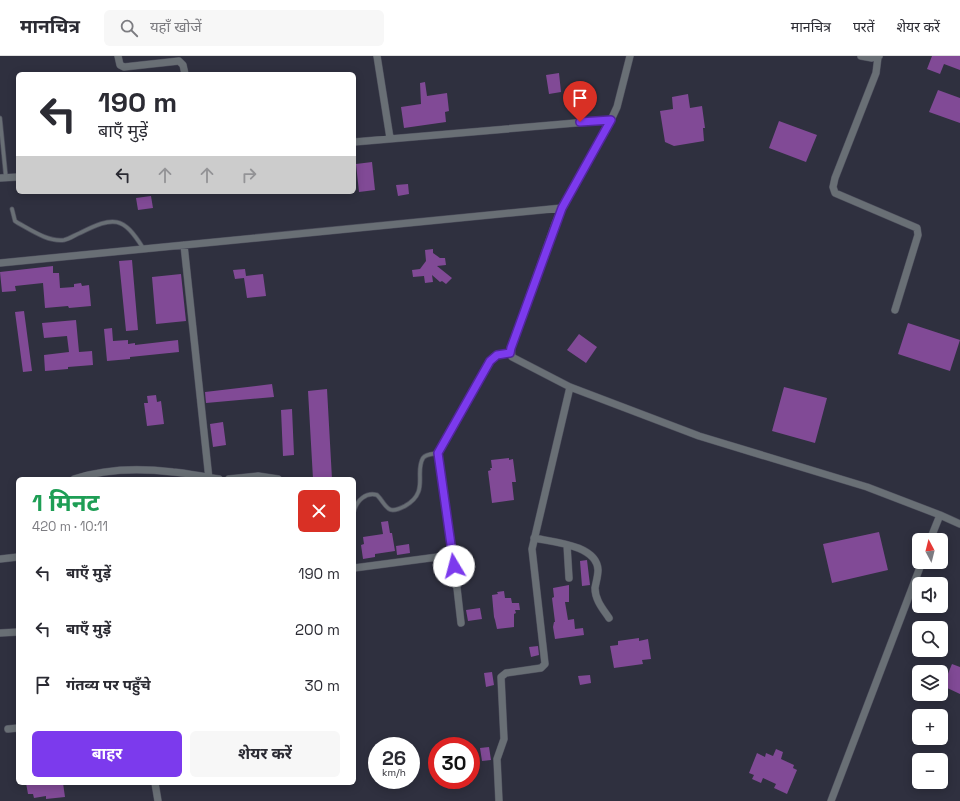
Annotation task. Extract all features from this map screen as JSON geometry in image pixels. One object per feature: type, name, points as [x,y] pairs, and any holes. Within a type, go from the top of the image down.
[{"type":"street","points":[[118,56],[120,65],[124,67],[180,62],[183,65],[185,72]]},
{"type":"street","points":[[376,56],[390,138]]},
{"type":"street","points":[[630,56],[611,120],[562,208],[511,348],[510,353],[514,360],[570,387],[699,436],[867,487],[960,524]]},
{"type":"street","points":[[861,56],[872,58],[878,57],[876,73],[835,178],[833,187],[835,193],[917,228],[918,235],[895,310]]},
{"type":"street","points":[[356,142],[611,120]]},
{"type":"street","points":[[3,178],[16,177]]},
{"type":"street","points":[[0,263],[562,208]]},
{"type":"street","points":[[184,245],[208,477]]},
{"type":"street","points":[[461,623],[438,453],[490,361],[497,355],[510,353]]},
{"type":"street","points":[[499,801],[497,759],[504,739],[501,677],[506,672],[541,668],[545,664],[532,549],[570,387]]},
{"type":"street","points":[[81,477],[114,472],[148,470],[174,472],[202,477]]},
{"type":"street","points":[[248,477],[265,477]]},
{"type":"street","points":[[933,533],[940,515]]},
{"type":"street","points":[[534,538],[584,550],[593,556],[598,570],[596,587],[597,597],[609,618]]},
{"type":"street","points":[[567,545],[569,578]]},
{"type":"street","points":[[356,568],[453,555]]},
{"type":"street","points":[[0,559],[16,557]]},
{"type":"street","points":[[831,801],[919,569]]},
{"type":"street","points":[[0,633],[16,632]]},
{"type":"street","points":[[8,729],[16,728]]},
{"type":"street","points":[[155,785],[158,801]]},
{"type":"lane","points":[[0,118],[3,178]]},
{"type":"lane","points":[[12,209],[14,219],[18,224],[44,236],[58,240],[67,240],[102,223],[122,223],[130,230],[144,248]]},
{"type":"lane","points":[[356,506],[358,501],[370,494],[377,495],[384,506],[388,509],[393,510],[410,502],[419,490],[423,459],[427,455],[438,453]]},
{"type":"building","points":[[932,56],[960,56],[960,70],[944,64],[940,74],[927,69]]},
{"type":"building","points":[[559,73],[561,92],[549,94],[546,75]]},
{"type":"building","points":[[425,82],[427,96],[447,93],[449,111],[445,112],[446,122],[404,128],[401,107],[421,104],[420,83]]},
{"type":"building","points":[[938,90],[960,98],[960,123],[929,112]]},
{"type":"building","points":[[688,94],[690,108],[702,106],[705,128],[703,128],[704,141],[674,146],[665,142],[660,111],[673,109],[672,97]]},
{"type":"building","points":[[779,121],[817,135],[806,162],[769,148]]},
{"type":"building","points":[[372,162],[375,190],[359,192],[356,164]]},
{"type":"building","points":[[408,184],[409,194],[398,196],[396,185]]},
{"type":"building","points":[[151,196],[153,208],[138,210],[136,198]]},
{"type":"building","points":[[433,249],[433,253],[440,258],[445,258],[446,265],[437,266],[452,278],[446,284],[442,281],[440,282],[432,275],[433,282],[425,283],[424,276],[413,277],[412,270],[420,269],[426,261],[425,250]]},
{"type":"building","points":[[132,260],[138,330],[126,331],[119,261]]},
{"type":"building","points":[[53,266],[53,273],[59,273],[60,288],[74,287],[74,284],[81,283],[82,286],[89,285],[91,306],[45,308],[43,283],[15,286],[16,291],[2,292],[0,272]]},
{"type":"building","points":[[245,269],[246,276],[263,274],[266,296],[247,298],[244,278],[235,279],[233,270]]},
{"type":"building","points":[[181,274],[186,321],[156,324],[152,277]]},
{"type":"building","points":[[24,311],[32,371],[23,372],[15,312]]},
{"type":"building","points":[[76,320],[79,352],[92,351],[93,365],[45,371],[44,355],[69,352],[67,336],[44,338],[42,323]]},
{"type":"building","points":[[908,323],[960,340],[950,371],[898,354]]},
{"type":"building","points":[[112,328],[113,341],[128,340],[128,344],[135,343],[135,345],[178,340],[179,352],[107,361],[104,329]]},
{"type":"building","points":[[579,334],[597,347],[586,363],[567,350]]},
{"type":"building","points":[[272,384],[274,397],[206,403],[205,392]]},
{"type":"building","points":[[784,387],[827,398],[815,443],[772,431]]},
{"type":"building","points":[[327,389],[332,477],[313,477],[308,391]]},
{"type":"building","points":[[156,395],[157,402],[161,401],[164,424],[147,426],[144,403],[148,403],[147,396]]},
{"type":"building","points":[[292,409],[294,455],[283,456],[281,410]]},
{"type":"building","points":[[223,422],[226,445],[213,447],[210,424]]},
{"type":"building","points":[[509,458],[509,460],[513,459],[516,482],[512,482],[514,500],[492,503],[488,471],[492,468],[491,460]]},
{"type":"building","points":[[388,521],[395,551],[375,554],[375,557],[363,559],[361,545],[364,544],[363,537],[383,534],[381,522]]},
{"type":"building","points":[[879,532],[888,570],[832,583],[823,544]]},
{"type":"building","points":[[409,544],[410,553],[397,555],[396,546]]},
{"type":"building","points":[[587,560],[590,585],[582,586],[580,561]]},
{"type":"building","points":[[569,585],[569,602],[565,602],[568,620],[574,619],[575,629],[583,628],[584,635],[555,639],[553,627],[555,622],[552,598],[554,597],[553,588]]},
{"type":"building","points":[[504,591],[505,598],[511,598],[512,603],[519,603],[520,610],[515,610],[514,627],[497,629],[494,617],[492,595],[498,594],[497,592]]},
{"type":"building","points":[[480,608],[482,619],[468,621],[466,610]]},
{"type":"building","points":[[639,638],[639,641],[648,639],[651,659],[642,660],[643,664],[614,668],[610,646],[618,645],[618,641]]},
{"type":"building","points":[[538,646],[539,655],[531,657],[529,647]]},
{"type":"building","points":[[952,664],[960,667],[960,694],[948,688],[948,674]]},
{"type":"building","points":[[492,672],[494,685],[486,687],[484,673]]},
{"type":"building","points":[[590,675],[591,683],[580,685],[578,676]]},
{"type":"building","points":[[489,747],[491,760],[482,761],[480,748]]},
{"type":"building","points":[[776,749],[783,752],[781,759],[794,765],[793,768],[797,770],[787,794],[774,788],[776,784],[763,778],[761,783],[752,779],[754,775],[749,773],[757,753],[765,757],[766,753],[773,756]]},
{"type":"building","points":[[26,785],[63,785],[65,797],[46,799],[46,796],[34,798],[33,794],[28,794]]},
{"type":"route","points":[[454,566],[438,453],[490,361],[497,355],[510,353],[555,224],[562,208],[611,120],[580,122]]}]
